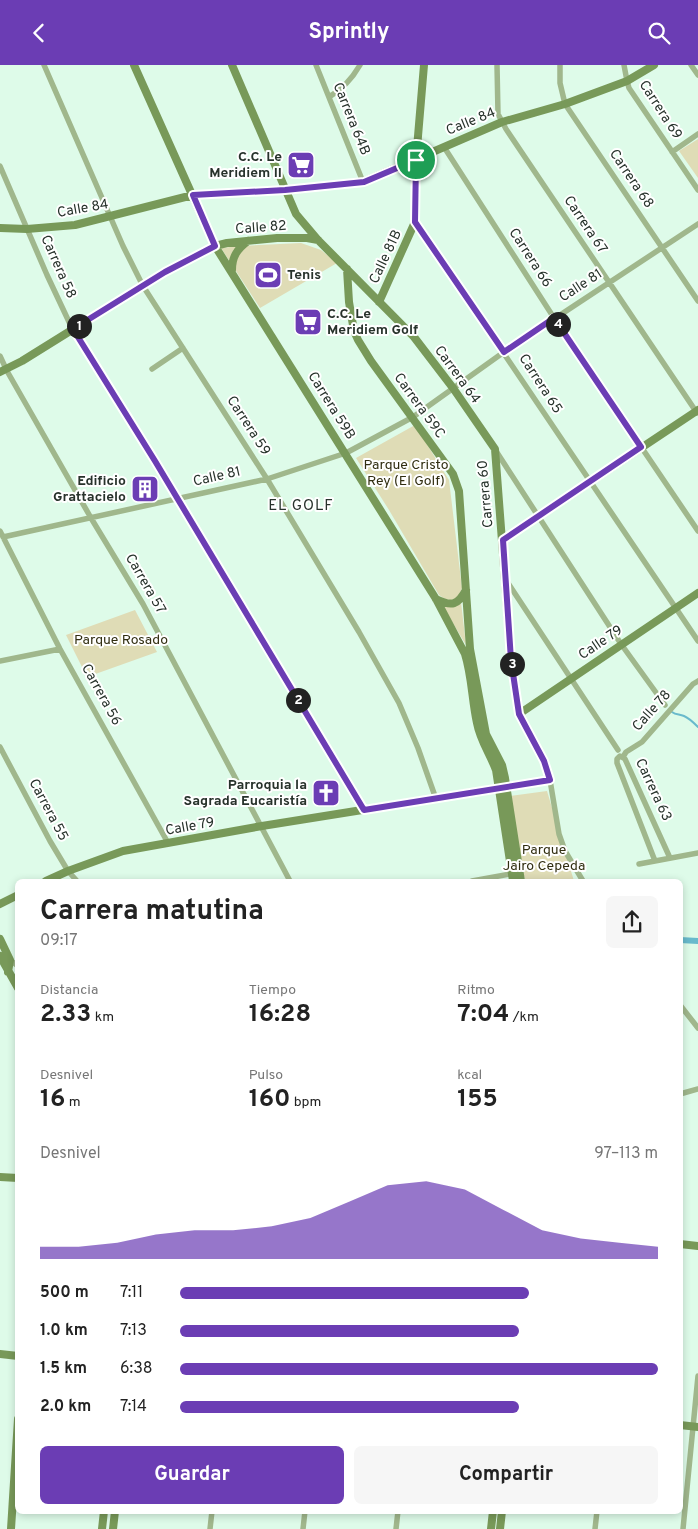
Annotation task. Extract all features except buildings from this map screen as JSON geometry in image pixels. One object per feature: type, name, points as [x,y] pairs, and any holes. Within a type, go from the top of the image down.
[{"type":"street","name":"Carrera 59","points":[[44,65],[143,286],[267,479],[335,591],[399,703],[418,748],[436,799]]},
{"type":"street","name":"Carrera 59B","points":[[134,65],[215,246],[436,599],[465,654],[476,703],[486,733],[502,765],[502,789],[514,878]]},
{"type":"street","name":"Carrera 64","points":[[232,65],[296,214],[318,240],[414,337],[453,388],[495,449],[621,645],[665,705]]},
{"type":"street","name":"Carrera 64B","points":[[316,65],[364,182]]},
{"type":"street","points":[[329,97],[345,85],[360,65]]},
{"type":"street","points":[[415,222],[416,160],[424,65]]},
{"type":"street","name":"Carrera 67","points":[[497,65],[498,114],[502,122],[697,412]]},
{"type":"street","name":"Carrera 68","points":[[560,65],[560,83],[564,104],[698,301]]},
{"type":"street","name":"Carrera 69","points":[[624,65],[629,88],[698,190]]},
{"type":"street","name":"Calle 84","points":[[0,227],[27,229],[75,225],[193,195],[285,190],[364,182],[502,122],[564,104],[626,81],[654,65]]},
{"type":"street","points":[[691,65],[698,75]]},
{"type":"street","points":[[672,152],[698,134]]},
{"type":"street","name":"Carrera 66","points":[[444,147],[554,318],[698,531]]},
{"type":"street","name":"Carrera 58","points":[[0,166],[47,275],[73,329],[364,810]]},
{"type":"street","name":"Calle 81B","points":[[379,302],[415,222]]},
{"type":"street","name":"Carrera 65","points":[[415,222],[698,641]]},
{"type":"street","name":"Calle 81","points":[[1,534],[91,518],[267,479],[346,453],[413,417],[554,318],[698,224]]},
{"type":"street","name":"Calle 82","points":[[3,371],[165,272],[215,246],[248,241],[297,238],[318,240]]},
{"type":"street","points":[[232,272],[234,256],[242,245],[248,241]]},
{"type":"street","name":"Carrera 59C","points":[[347,269],[349,301],[356,335],[371,361],[453,474],[459,491],[470,649]]},
{"type":"street","points":[[152,369],[183,348]]},
{"type":"street","name":"Carrera 57","points":[[0,357],[3,371],[143,604],[289,879]]},
{"type":"street","points":[[503,540],[641,447],[697,412]]},
{"type":"street","name":"Carrera 60","points":[[495,449],[511,660],[519,714],[544,761],[550,780],[560,834],[566,851],[582,879]]},
{"type":"street","name":"Carrera 56","points":[[1,534],[60,649],[168,843]]},
{"type":"street","name":"Carrera 63","points":[[505,578],[618,750]]},
{"type":"street","points":[[436,599],[446,604],[455,603],[461,599],[466,589]]},
{"type":"street","name":"Calle 79","points":[[519,714],[698,593]]},
{"type":"street","points":[[0,661],[60,649]]},
{"type":"street","name":"Carrera 59B","points":[[470,649],[474,662],[476,703]]},
{"type":"street","name":"Calle 78","points":[[622,757],[626,752],[642,742],[693,684],[698,681]]},
{"type":"street","name":"Carrera 55","points":[[0,747],[50,841],[68,871],[75,879]]},
{"type":"street","name":"Carrera 63","points":[[655,861],[617,763],[618,758],[622,757],[625,759],[670,858]]},
{"type":"street","name":"Calle 79","points":[[50,879],[123,851],[262,826],[550,780]]},
{"type":"street","points":[[640,864],[698,853]]},
{"type":"street","points":[[500,879],[514,878]]},
{"type":"street","points":[[0,904],[15,896]]},
{"type":"street","points":[[0,939],[10,960],[8,971]]},
{"type":"street","points":[[0,955],[15,964]]},
{"type":"street","points":[[0,955],[15,983]]},
{"type":"street","points":[[683,1009],[698,1029]]},
{"type":"street","points":[[683,1093],[698,1089]]},
{"type":"street","points":[[0,1177],[15,1178]]},
{"type":"street","points":[[683,1244],[698,1245]]},
{"type":"street","points":[[0,1354],[15,1356]]},
{"type":"street","points":[[683,1529],[696,1427],[698,1376]]},
{"type":"street","points":[[683,1425],[696,1427]]},
{"type":"street","points":[[11,1529],[15,1466]]},
{"type":"street","points":[[102,1529],[104,1514]]},
{"type":"street","points":[[113,1529],[115,1514]]},
{"type":"street","points":[[210,1529],[212,1514]]},
{"type":"street","points":[[303,1529],[305,1514]]},
{"type":"street","points":[[396,1529],[398,1514]]},
{"type":"street","points":[[491,1529],[493,1514]]},
{"type":"street","points":[[500,1529],[502,1514]]},
{"type":"street","points":[[596,1529],[597,1514]]},
{"type":"green space","points":[[698,139],[698,178],[679,151]]},
{"type":"green space","points":[[301,243],[321,250],[337,263],[260,308],[221,248],[239,246]]},
{"type":"green space","name":"Parque Cristo Rey (El Golf)","points":[[415,425],[449,480],[462,588],[458,596],[453,600],[439,595],[356,458]]},
{"type":"green space","points":[[461,602],[466,645],[442,605]]},
{"type":"green space","name":"Parque Rosado","points":[[135,610],[157,652],[87,677],[66,635]]},
{"type":"green space","name":"Parque Jairo Cepeda","points":[[547,791],[573,879],[525,879],[510,796]]},
{"type":"waterway","points":[[672,712],[686,717],[698,727]]},
{"type":"waterway","points":[[683,940],[698,941]]},
{"type":"place","name":"C.C. Le Meridiem II","points":[[301,165]]},
{"type":"place","name":"Tenis","points":[[268,275]]},
{"type":"place","name":"C.C. Le Meridiem Golf","points":[[308,322]]},
{"type":"place","name":"Edificio Grattacielo","points":[[145,489]]},
{"type":"place","name":"Parroquia la Sagrada Eucaristía","points":[[326,793]]},
{"type":"district","name":"EL GOLF","points":[[301,506]]},
{"type":"route","points":[[416,160],[415,222],[504,352],[554,318],[641,447],[503,540],[511,660],[519,714],[544,761],[550,780],[364,810],[155,461],[73,329],[165,272],[215,246],[193,195],[285,190],[364,182],[416,160]]}]
